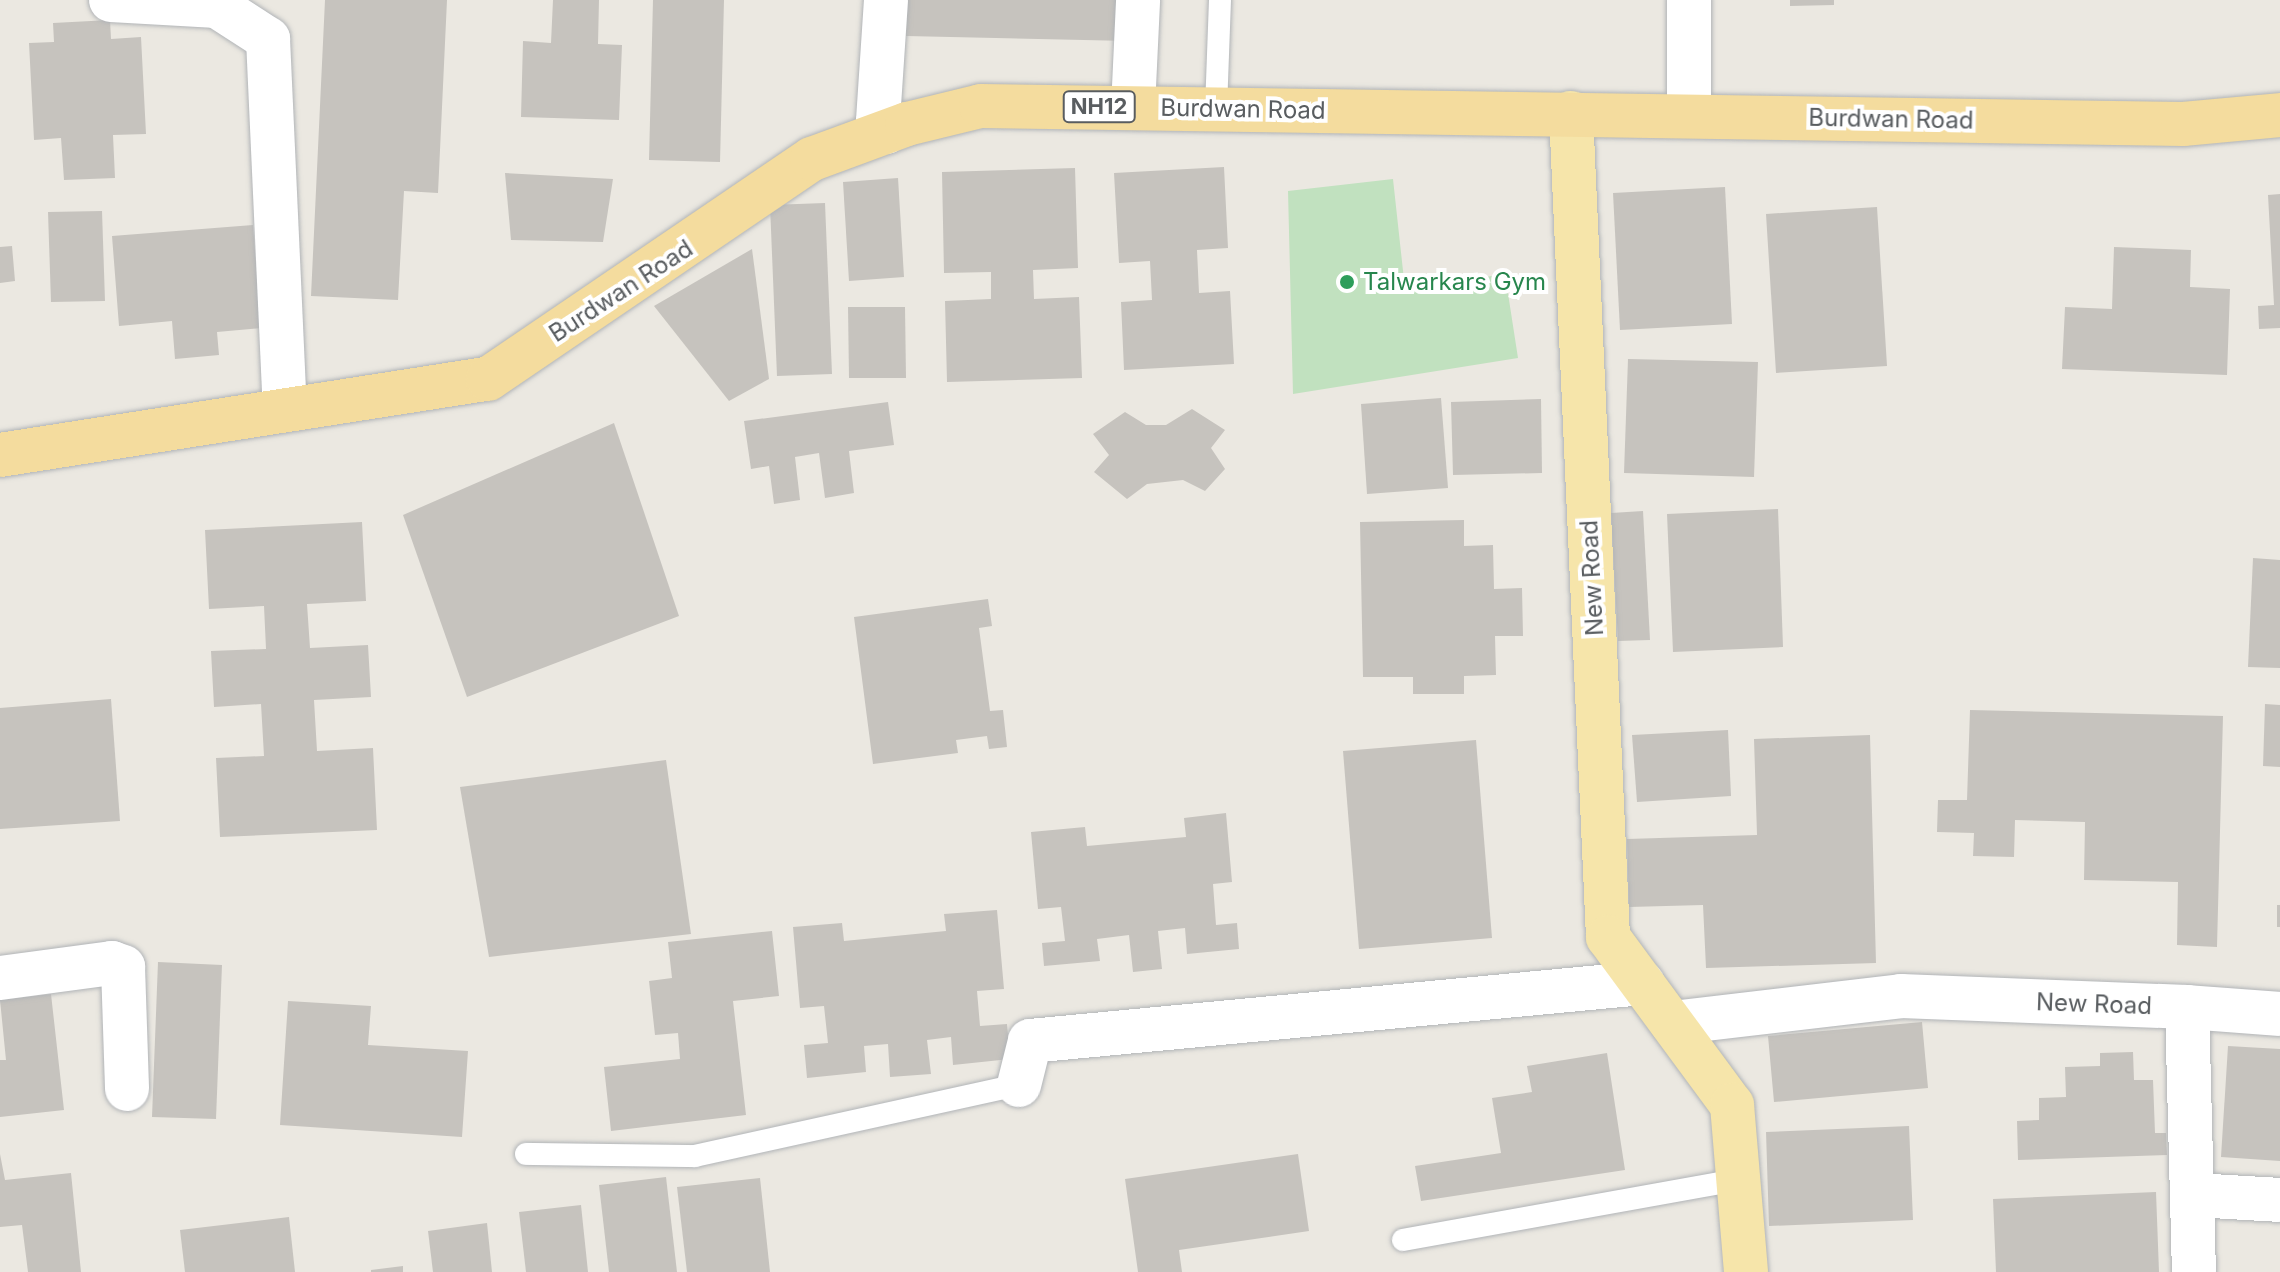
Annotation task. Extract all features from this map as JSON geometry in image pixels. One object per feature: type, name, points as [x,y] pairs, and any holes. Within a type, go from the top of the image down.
[{"type":"highway","name":"Burdwan Road","points":[[0,455],[488,379],[812,159],[887,132],[981,106],[2183,124],[2280,115]]},
{"type":"main road","name":"New Road","points":[[1571,113],[1608,937],[1732,1105],[1746,1272]]},
{"type":"street","points":[[111,0],[217,6],[268,39],[275,272],[285,410]]},
{"type":"street","points":[[886,0],[878,122],[887,132]]},
{"type":"street","points":[[1133,108],[1138,0]]},
{"type":"street","points":[[1689,0],[1689,115]]},
{"type":"street","points":[[0,978],[112,963],[123,967],[127,1089]]},
{"type":"street","points":[[1019,1085],[1030,1041],[1642,983]]},
{"type":"street","name":"New Road","points":[[1672,1023],[1901,996],[2187,1007],[2194,1272]]},
{"type":"street","points":[[2187,1007],[2280,1014]]},
{"type":"street","points":[[2194,1195],[2280,1200]]},
{"type":"lane","points":[[1216,109],[1220,0]]},
{"type":"lane","points":[[526,1154],[695,1156],[1019,1085]]},
{"type":"lane","points":[[1403,1240],[1738,1180]]},
{"type":"green space","name":"Talwarkars Gym","points":[[1393,179],[1405,289],[1505,274],[1518,358],[1293,394],[1288,191]]},
{"type":"building","points":[[325,0],[447,0],[438,193],[404,191],[398,300],[311,296]]},
{"type":"building","points":[[553,0],[599,0],[598,44],[622,45],[619,120],[521,117],[523,41],[551,43]]},
{"type":"building","points":[[653,0],[724,0],[720,162],[649,160]]},
{"type":"building","points":[[907,0],[1130,0],[1129,41],[906,36]]},
{"type":"building","points":[[1790,0],[1834,0],[1834,5],[1790,6]]},
{"type":"building","points":[[110,20],[111,39],[141,37],[146,134],[113,135],[115,178],[64,180],[61,138],[34,140],[29,43],[54,42],[53,23]]},
{"type":"building","points":[[1224,167],[1228,248],[1197,250],[1199,293],[1230,291],[1234,364],[1124,370],[1121,302],[1152,300],[1150,261],[1119,263],[1114,173]]},
{"type":"building","points":[[1075,168],[1078,268],[1033,270],[1034,299],[1079,297],[1082,378],[947,382],[945,301],[991,299],[991,272],[944,273],[942,172]]},
{"type":"building","points":[[505,173],[613,179],[603,242],[511,240]]},
{"type":"building","points":[[898,178],[904,277],[849,281],[843,182]]},
{"type":"building","points":[[1725,187],[1732,324],[1620,330],[1613,193]]},
{"type":"building","points":[[2280,194],[2280,328],[2259,329],[2258,306],[2274,305],[2268,195]]},
{"type":"building","points":[[825,203],[832,374],[777,376],[770,205]]},
{"type":"building","points":[[1877,207],[1887,366],[1776,373],[1766,214]]},
{"type":"building","points":[[102,211],[105,301],[51,302],[48,212]]},
{"type":"building","points":[[253,225],[261,328],[217,332],[219,355],[175,359],[172,321],[119,326],[112,236]]},
{"type":"building","points":[[12,246],[15,281],[0,283],[0,247]]},
{"type":"building","points":[[2114,247],[2191,250],[2190,287],[2230,289],[2227,375],[2062,369],[2065,307],[2112,309]]},
{"type":"building","points":[[752,249],[769,379],[729,401],[654,306]]},
{"type":"building","points":[[848,307],[905,307],[906,378],[849,378]]},
{"type":"building","points":[[1628,359],[1758,362],[1754,477],[1624,473]]},
{"type":"building","points":[[1441,398],[1448,488],[1367,494],[1361,404]]},
{"type":"building","points":[[1541,399],[1542,473],[1453,475],[1451,402]]},
{"type":"building","points":[[888,402],[894,445],[849,451],[854,493],[825,498],[819,453],[795,457],[800,500],[774,504],[769,466],[751,469],[744,421]]},
{"type":"building","points":[[1192,409],[1225,430],[1211,448],[1225,469],[1205,491],[1183,480],[1147,484],[1127,499],[1094,472],[1109,455],[1093,434],[1125,412],[1146,425],[1166,425]]},
{"type":"building","points":[[614,423],[679,616],[467,697],[403,515]]},
{"type":"building","points":[[1778,509],[1783,647],[1673,652],[1667,514]]},
{"type":"building","points":[[1643,511],[1650,640],[1618,641],[1611,513]]},
{"type":"building","points":[[1464,520],[1464,546],[1493,545],[1494,589],[1522,588],[1523,636],[1495,636],[1496,675],[1464,676],[1464,694],[1413,694],[1413,677],[1363,677],[1360,522]]},
{"type":"building","points":[[362,522],[366,601],[307,604],[310,648],[368,645],[371,697],[314,700],[317,751],[373,748],[377,830],[220,837],[216,758],[264,756],[261,704],[214,707],[211,651],[266,649],[264,606],[209,609],[205,530]]},
{"type":"building","points":[[2253,558],[2280,560],[2280,668],[2248,667]]},
{"type":"building","points":[[988,599],[992,626],[979,628],[990,711],[1003,710],[1007,747],[989,749],[987,736],[956,740],[958,753],[873,764],[854,617]]},
{"type":"building","points":[[111,699],[120,821],[0,829],[0,708]]},
{"type":"building","points":[[2265,704],[2280,705],[2280,767],[2263,766]]},
{"type":"building","points":[[1970,710],[2223,716],[2217,947],[2177,945],[2178,882],[2084,880],[2085,822],[2015,820],[2014,857],[1973,856],[1974,833],[1937,832],[1938,800],[1967,800]]},
{"type":"building","points":[[1728,730],[1731,796],[1637,802],[1632,735]]},
{"type":"building","points":[[1870,735],[1876,963],[1706,968],[1703,905],[1629,907],[1627,839],[1757,835],[1754,739]]},
{"type":"building","points":[[1476,740],[1492,938],[1359,949],[1343,751]]},
{"type":"building","points":[[666,760],[691,934],[489,957],[460,787]]},
{"type":"building","points":[[1226,813],[1232,882],[1213,884],[1216,925],[1237,923],[1239,949],[1187,954],[1185,928],[1158,931],[1162,969],[1133,972],[1129,935],[1097,939],[1100,961],[1044,966],[1042,943],[1065,941],[1061,907],[1038,909],[1031,832],[1085,827],[1087,846],[1186,837],[1184,818]]},
{"type":"building","points":[[2277,905],[2280,905],[2280,927],[2277,927]]},
{"type":"building","points":[[997,910],[1004,989],[977,991],[980,1026],[1007,1024],[1010,1059],[953,1065],[951,1037],[927,1040],[931,1074],[890,1077],[888,1044],[864,1046],[866,1072],[807,1078],[804,1045],[828,1043],[824,1006],[800,1008],[793,927],[842,923],[844,941],[946,931],[944,914]]},
{"type":"building","points":[[772,931],[779,996],[733,1001],[746,1115],[611,1131],[604,1067],[680,1059],[678,1033],[655,1035],[649,981],[672,978],[668,942]]},
{"type":"building","points":[[158,962],[222,965],[216,1119],[152,1117]]},
{"type":"building","points":[[51,994],[64,1110],[0,1117],[0,1060],[6,1060],[0,1000]]},
{"type":"building","points":[[288,1001],[371,1006],[368,1045],[468,1051],[462,1137],[280,1125]]},
{"type":"building","points":[[1922,1022],[1928,1088],[1774,1102],[1768,1036]]},
{"type":"building","points":[[2228,1046],[2280,1049],[2280,1161],[2221,1157]]},
{"type":"building","points":[[2133,1052],[2134,1080],[2153,1080],[2155,1133],[2166,1133],[2167,1155],[2018,1160],[2017,1121],[2039,1120],[2039,1098],[2066,1097],[2065,1067],[2100,1066],[2100,1053]]},
{"type":"building","points":[[1607,1053],[1625,1170],[1421,1201],[1415,1166],[1501,1153],[1492,1098],[1532,1092],[1527,1066]]},
{"type":"building","points":[[1909,1126],[1913,1220],[1769,1226],[1766,1132]]},
{"type":"building","points":[[0,1154],[5,1180],[71,1173],[81,1272],[28,1272],[22,1225],[0,1227]]},
{"type":"building","points":[[1298,1154],[1309,1231],[1179,1250],[1182,1272],[1138,1272],[1125,1179]]},
{"type":"building","points":[[666,1177],[677,1272],[609,1272],[599,1185]]},
{"type":"building","points":[[760,1178],[770,1272],[687,1272],[677,1187]]},
{"type":"building","points":[[2156,1192],[2159,1272],[1996,1272],[1993,1199]]},
{"type":"building","points":[[581,1205],[588,1272],[526,1272],[519,1212]]},
{"type":"building","points":[[289,1217],[295,1272],[185,1272],[180,1230]]},
{"type":"building","points":[[487,1223],[492,1272],[433,1272],[428,1231]]},
{"type":"building","points":[[403,1266],[403,1272],[371,1272],[371,1270]]},
{"type":"place","name":"Talwarkars Gym","points":[[1347,282]]}]
